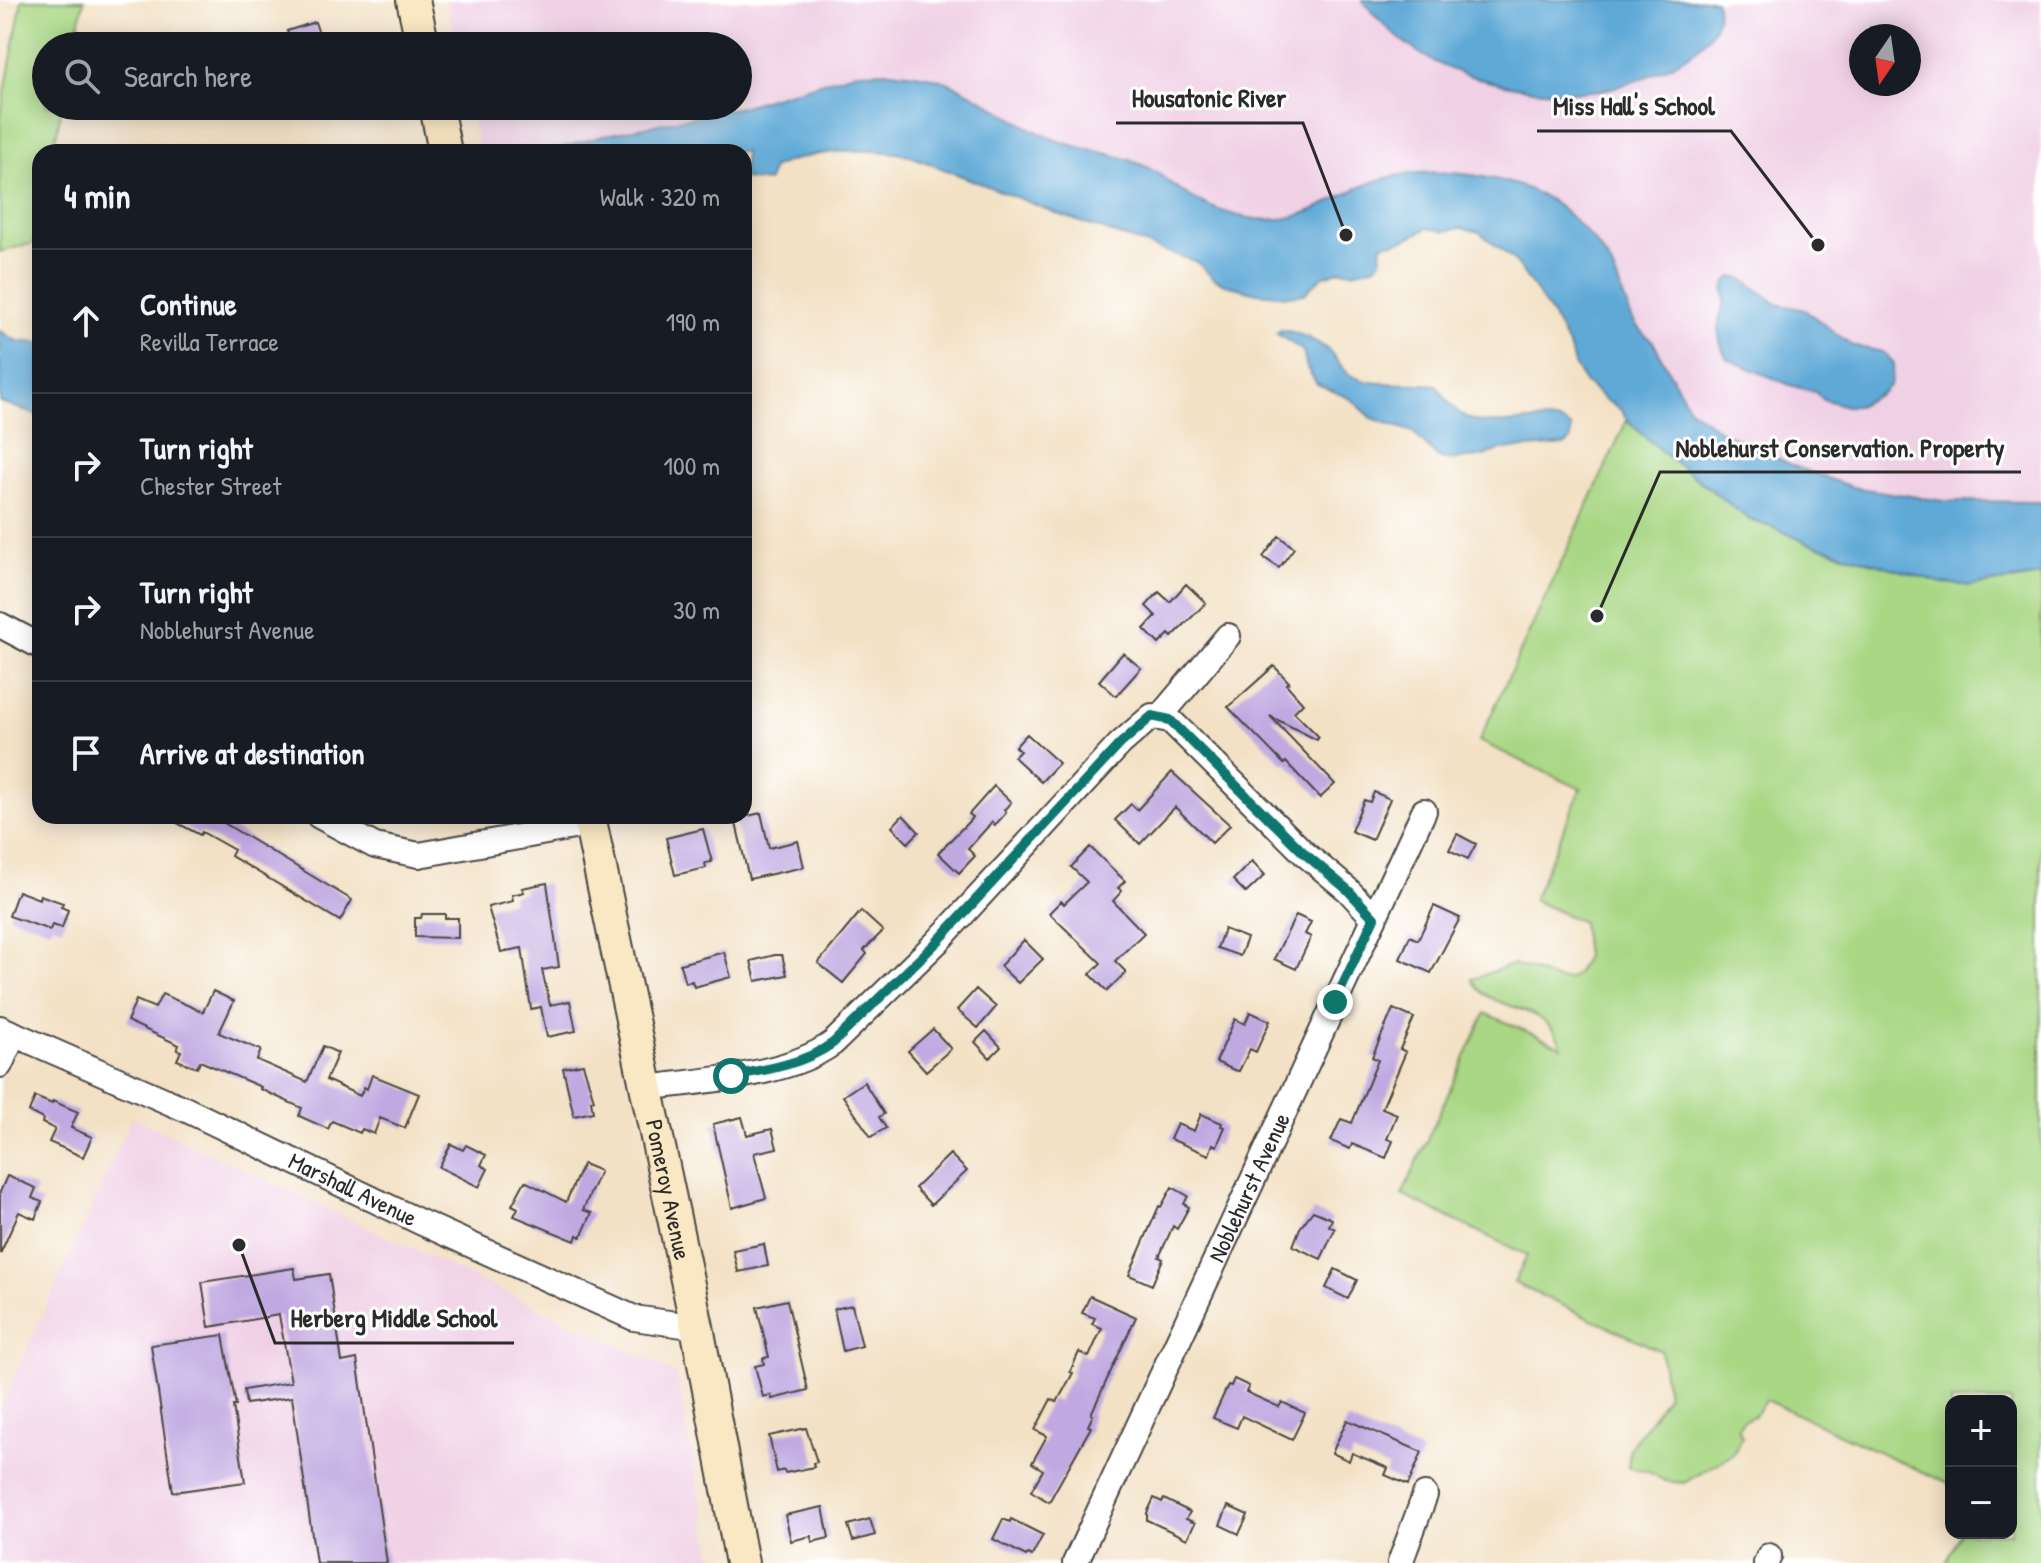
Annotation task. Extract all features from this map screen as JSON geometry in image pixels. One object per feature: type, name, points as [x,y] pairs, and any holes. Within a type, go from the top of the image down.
[{"type":"street","points":[[413,0],[420,32]]},
{"type":"street","points":[[439,120],[443,144]]},
{"type":"street","points":[[0,625],[32,642]]},
{"type":"street","points":[[1159,718],[1228,636]]},
{"type":"street","points":[[646,1088],[759,1071],[817,1055],[937,942],[1120,744],[1152,716],[1170,720],[1374,918]]},
{"type":"street","name":"Noblehurst Avenue","points":[[1075,1563],[1424,811]]},
{"type":"street","points":[[334,824],[375,846],[419,855],[570,824]]},
{"type":"street","name":"Pomeroy Avenue","points":[[591,824],[697,1327],[742,1563]]},
{"type":"street","points":[[0,1065],[7,1031]]},
{"type":"street","name":"Marshall Avenue","points":[[7,1031],[187,1110],[418,1221],[634,1318],[697,1327]]},
{"type":"street","points":[[1400,1563],[1425,1495]]},
{"type":"shaded area","points":[[446,0],[2041,0],[2041,502],[1943,501],[1852,487],[1796,467],[1721,431],[1689,408],[1652,340],[1633,321],[1626,298],[1582,231],[1565,211],[1542,195],[1468,174],[1439,174],[1374,181],[1319,210],[1295,217],[1259,219],[1219,211],[1185,194],[1153,171],[1102,151],[1058,141],[1015,121],[984,101],[857,72],[752,103],[752,32],[453,32]]},
{"type":"shaded area","points":[[472,120],[678,120],[606,135],[575,144],[477,144]]},
{"type":"shaded area","points":[[132,1117],[676,1373],[714,1563],[0,1563],[0,1409]]},
{"type":"green space","points":[[22,0],[84,0],[77,32],[32,32],[32,120],[59,120],[55,144],[32,144],[32,244],[0,252],[0,119]]},
{"type":"green space","points":[[1627,420],[1662,452],[1750,520],[1808,543],[1873,563],[2012,581],[2041,576],[2041,1563],[1946,1563],[1957,1539],[2017,1539],[2017,1395],[1945,1395],[1945,1482],[1766,1400],[1754,1416],[1738,1427],[1742,1437],[1733,1454],[1684,1483],[1665,1481],[1647,1471],[1628,1468],[1630,1448],[1667,1396],[1661,1351],[1514,1283],[1527,1255],[1402,1195],[1485,1013],[1562,1047],[1554,1031],[1543,1021],[1490,998],[1472,979],[1514,964],[1558,980],[1569,979],[1577,973],[1586,956],[1582,922],[1533,900],[1581,789],[1479,741]]},
{"type":"water","points":[[1362,0],[1715,0],[1717,18],[1710,35],[1694,50],[1652,75],[1608,89],[1559,92],[1495,83],[1434,62],[1395,35]]},
{"type":"water","points":[[890,71],[927,76],[949,83],[1042,134],[1142,165],[1200,202],[1247,218],[1275,219],[1306,213],[1376,181],[1415,173],[1459,174],[1523,187],[1558,207],[1606,257],[1630,314],[1652,340],[1689,408],[1721,431],[1796,467],[1852,487],[1943,501],[2041,502],[2041,576],[1972,586],[1942,583],[1808,543],[1750,520],[1662,452],[1627,420],[1621,410],[1586,383],[1574,365],[1570,349],[1553,317],[1529,281],[1514,260],[1479,232],[1461,228],[1444,231],[1428,228],[1404,240],[1382,244],[1381,260],[1376,266],[1353,272],[1341,270],[1322,277],[1304,294],[1257,293],[1214,279],[1197,262],[1066,217],[908,155],[857,151],[806,157],[773,167],[768,182],[752,180],[752,144],[575,144],[678,120],[752,120],[752,103],[857,72]]},
{"type":"water","points":[[1732,277],[1743,279],[1777,304],[1805,310],[1853,346],[1883,352],[1894,363],[1891,384],[1880,394],[1857,406],[1846,406],[1727,359],[1720,342],[1719,325],[1725,303],[1725,287]]},
{"type":"water","points":[[1281,330],[1302,335],[1322,345],[1346,372],[1359,379],[1436,385],[1457,411],[1474,420],[1488,423],[1560,422],[1571,427],[1571,440],[1566,445],[1501,450],[1480,457],[1444,460],[1437,457],[1413,432],[1372,418],[1351,399],[1317,384],[1307,368],[1303,351],[1276,333]]},
{"type":"water","points":[[0,331],[17,341],[32,342],[32,413],[0,402]]},
{"type":"building","points":[[315,22],[318,32],[287,32]]},
{"type":"building","points":[[1279,536],[1294,548],[1279,568],[1263,557]]},
{"type":"building","points":[[1186,584],[1206,603],[1172,637],[1169,634],[1159,644],[1144,629],[1156,616],[1146,606],[1159,592],[1170,602]]},
{"type":"building","points":[[1123,653],[1141,668],[1116,696],[1099,681]]},
{"type":"building","points":[[1274,666],[1303,703],[1294,712],[1319,737],[1317,740],[1270,716],[1335,784],[1320,798],[1228,707]]},
{"type":"building","points":[[1027,734],[1059,763],[1041,782],[1014,757],[1020,751],[1015,747]]},
{"type":"building","points":[[1172,772],[1230,825],[1212,843],[1175,807],[1140,844],[1115,820],[1131,804],[1137,810]]},
{"type":"building","points":[[994,786],[1011,802],[1004,810],[1006,813],[995,825],[992,822],[968,849],[975,856],[959,873],[938,853],[973,817],[969,814]]},
{"type":"building","points":[[1374,792],[1390,799],[1372,840],[1351,831],[1364,800],[1370,802]]},
{"type":"building","points":[[761,813],[769,848],[798,841],[804,867],[749,879],[736,824],[752,824],[752,815]]},
{"type":"building","points":[[903,815],[919,832],[908,843],[892,827]]},
{"type":"building","points":[[179,824],[226,824],[352,900],[340,921],[231,856],[234,850],[202,832],[200,835]]},
{"type":"building","points":[[703,829],[712,862],[705,863],[706,868],[675,875],[666,838]]},
{"type":"building","points":[[1457,834],[1476,844],[1468,859],[1449,850]]},
{"type":"building","points":[[1090,847],[1125,881],[1118,888],[1122,891],[1113,901],[1144,933],[1115,961],[1126,972],[1107,991],[1090,974],[1101,963],[1049,913],[1061,901],[1064,904],[1087,882],[1071,867]]},
{"type":"building","points":[[1252,861],[1265,875],[1246,893],[1233,880]]},
{"type":"building","points":[[547,883],[559,967],[542,970],[550,1005],[570,1001],[576,1031],[547,1037],[541,1007],[531,1009],[522,948],[501,952],[488,907],[513,901],[512,895],[524,892],[522,888]]},
{"type":"building","points":[[18,891],[63,903],[61,907],[68,910],[62,928],[52,925],[50,930],[9,916]]},
{"type":"building","points":[[1434,906],[1460,918],[1431,973],[1400,959],[1410,936],[1418,940]]},
{"type":"building","points":[[861,911],[883,931],[864,950],[867,954],[843,983],[818,963]]},
{"type":"building","points":[[422,914],[445,914],[445,918],[458,918],[458,938],[415,937],[415,918],[421,918]]},
{"type":"building","points":[[1296,915],[1311,922],[1305,934],[1311,937],[1296,969],[1274,959]]},
{"type":"building","points":[[1224,929],[1247,938],[1240,956],[1217,948]]},
{"type":"building","points":[[1024,940],[1043,959],[1018,983],[1000,966]]},
{"type":"building","points":[[724,952],[731,977],[694,987],[692,981],[685,983],[680,964]]},
{"type":"building","points":[[782,955],[787,975],[756,981],[751,961]]},
{"type":"building","points":[[976,989],[996,1007],[978,1028],[957,1010]]},
{"type":"building","points":[[213,991],[234,1001],[219,1033],[261,1050],[257,1060],[307,1082],[323,1046],[338,1053],[326,1080],[360,1096],[364,1087],[367,1089],[372,1075],[419,1094],[405,1128],[380,1118],[374,1134],[362,1129],[360,1133],[332,1121],[328,1129],[299,1116],[302,1108],[261,1087],[200,1061],[197,1068],[177,1060],[181,1051],[177,1050],[179,1045],[127,1021],[136,1000],[155,1008],[162,994],[203,1012]]},
{"type":"building","points":[[1393,1009],[1414,1018],[1400,1049],[1406,1052],[1382,1108],[1397,1114],[1387,1139],[1393,1141],[1386,1158],[1352,1144],[1350,1149],[1331,1141],[1341,1119],[1352,1123],[1378,1060],[1372,1057]]},
{"type":"building","points":[[1250,1012],[1270,1021],[1256,1052],[1250,1049],[1239,1071],[1216,1062],[1235,1019],[1245,1024]]},
{"type":"building","points":[[933,1029],[951,1049],[926,1071],[908,1051]]},
{"type":"building","points":[[986,1031],[1001,1047],[990,1058],[975,1042]]},
{"type":"building","points":[[583,1064],[594,1100],[591,1101],[593,1112],[574,1116],[563,1068]]},
{"type":"building","points":[[864,1082],[884,1114],[879,1117],[886,1128],[871,1137],[843,1096]]},
{"type":"building","points":[[35,1097],[78,1112],[71,1128],[92,1137],[83,1157],[49,1142],[55,1129],[29,1112]]},
{"type":"building","points":[[1201,1114],[1225,1127],[1217,1146],[1213,1144],[1209,1155],[1170,1139],[1177,1124],[1194,1131]]},
{"type":"building","points":[[742,1117],[747,1135],[772,1129],[777,1148],[754,1153],[766,1198],[732,1208],[713,1124]]},
{"type":"building","points":[[451,1144],[463,1150],[466,1145],[486,1155],[481,1165],[488,1169],[479,1187],[439,1167]]},
{"type":"building","points":[[950,1154],[967,1171],[931,1205],[915,1188]]},
{"type":"building","points":[[583,1164],[600,1171],[583,1210],[592,1213],[581,1237],[577,1235],[575,1241],[514,1216],[518,1208],[512,1205],[525,1181],[566,1202]]},
{"type":"building","points":[[7,1176],[36,1188],[32,1198],[42,1202],[35,1219],[19,1212],[0,1254],[0,1192]]},
{"type":"building","points":[[1172,1187],[1188,1196],[1184,1204],[1189,1207],[1177,1229],[1173,1226],[1159,1257],[1163,1259],[1152,1285],[1129,1275],[1159,1206]]},
{"type":"building","points":[[1313,1211],[1332,1219],[1329,1226],[1335,1229],[1321,1259],[1293,1246],[1300,1228]]},
{"type":"building","points":[[764,1244],[768,1266],[738,1272],[733,1250]]},
{"type":"building","points":[[294,1268],[296,1279],[329,1274],[342,1362],[357,1359],[387,1563],[316,1563],[292,1397],[246,1404],[244,1390],[291,1382],[279,1315],[209,1327],[202,1282]]},
{"type":"building","points":[[1335,1269],[1357,1280],[1348,1299],[1326,1288]]},
{"type":"building","points":[[1090,1296],[1136,1317],[1091,1414],[1088,1426],[1091,1427],[1049,1502],[1031,1491],[1043,1470],[1032,1463],[1047,1436],[1035,1430],[1051,1399],[1057,1402],[1073,1373],[1070,1372],[1079,1352],[1089,1357],[1102,1328],[1092,1324],[1095,1318],[1082,1313]]},
{"type":"building","points":[[787,1300],[808,1390],[772,1399],[771,1395],[763,1397],[755,1366],[764,1364],[763,1358],[769,1357],[757,1307]]},
{"type":"building","points":[[852,1305],[862,1346],[843,1351],[834,1309]]},
{"type":"building","points":[[223,1335],[245,1482],[173,1492],[151,1345]]},
{"type":"building","points":[[1234,1379],[1249,1386],[1246,1392],[1279,1407],[1282,1402],[1305,1413],[1292,1440],[1242,1416],[1237,1428],[1213,1418],[1228,1385],[1231,1386]]},
{"type":"building","points":[[1347,1420],[1422,1452],[1408,1485],[1385,1475],[1388,1468],[1352,1453],[1349,1461],[1332,1453]]},
{"type":"building","points":[[806,1428],[817,1462],[813,1463],[814,1467],[777,1472],[769,1436]]},
{"type":"building","points":[[1154,1498],[1162,1502],[1164,1499],[1190,1512],[1186,1519],[1195,1523],[1187,1539],[1147,1520]]},
{"type":"building","points":[[1228,1506],[1248,1515],[1239,1534],[1220,1525]]},
{"type":"building","points":[[823,1507],[829,1538],[812,1542],[811,1536],[791,1541],[785,1515]]},
{"type":"building","points":[[870,1519],[875,1535],[853,1541],[848,1525]]},
{"type":"building","points":[[1003,1519],[1010,1522],[1011,1519],[1043,1535],[1032,1556],[993,1539]]},
{"type":"place","name":"Housatonic River","points":[[1346,235]]},
{"type":"place","name":"Miss Hall's School","points":[[1818,245]]},
{"type":"place","name":"Noblehurst Conservation. Property","points":[[1597,616]]},
{"type":"place","name":"Herberg Middle School","points":[[239,1245]]},
{"type":"route","points":[[731,1076],[817,1055],[833,1043],[937,942],[1120,744],[1152,716],[1170,720],[1374,918],[1335,1002]]}]
